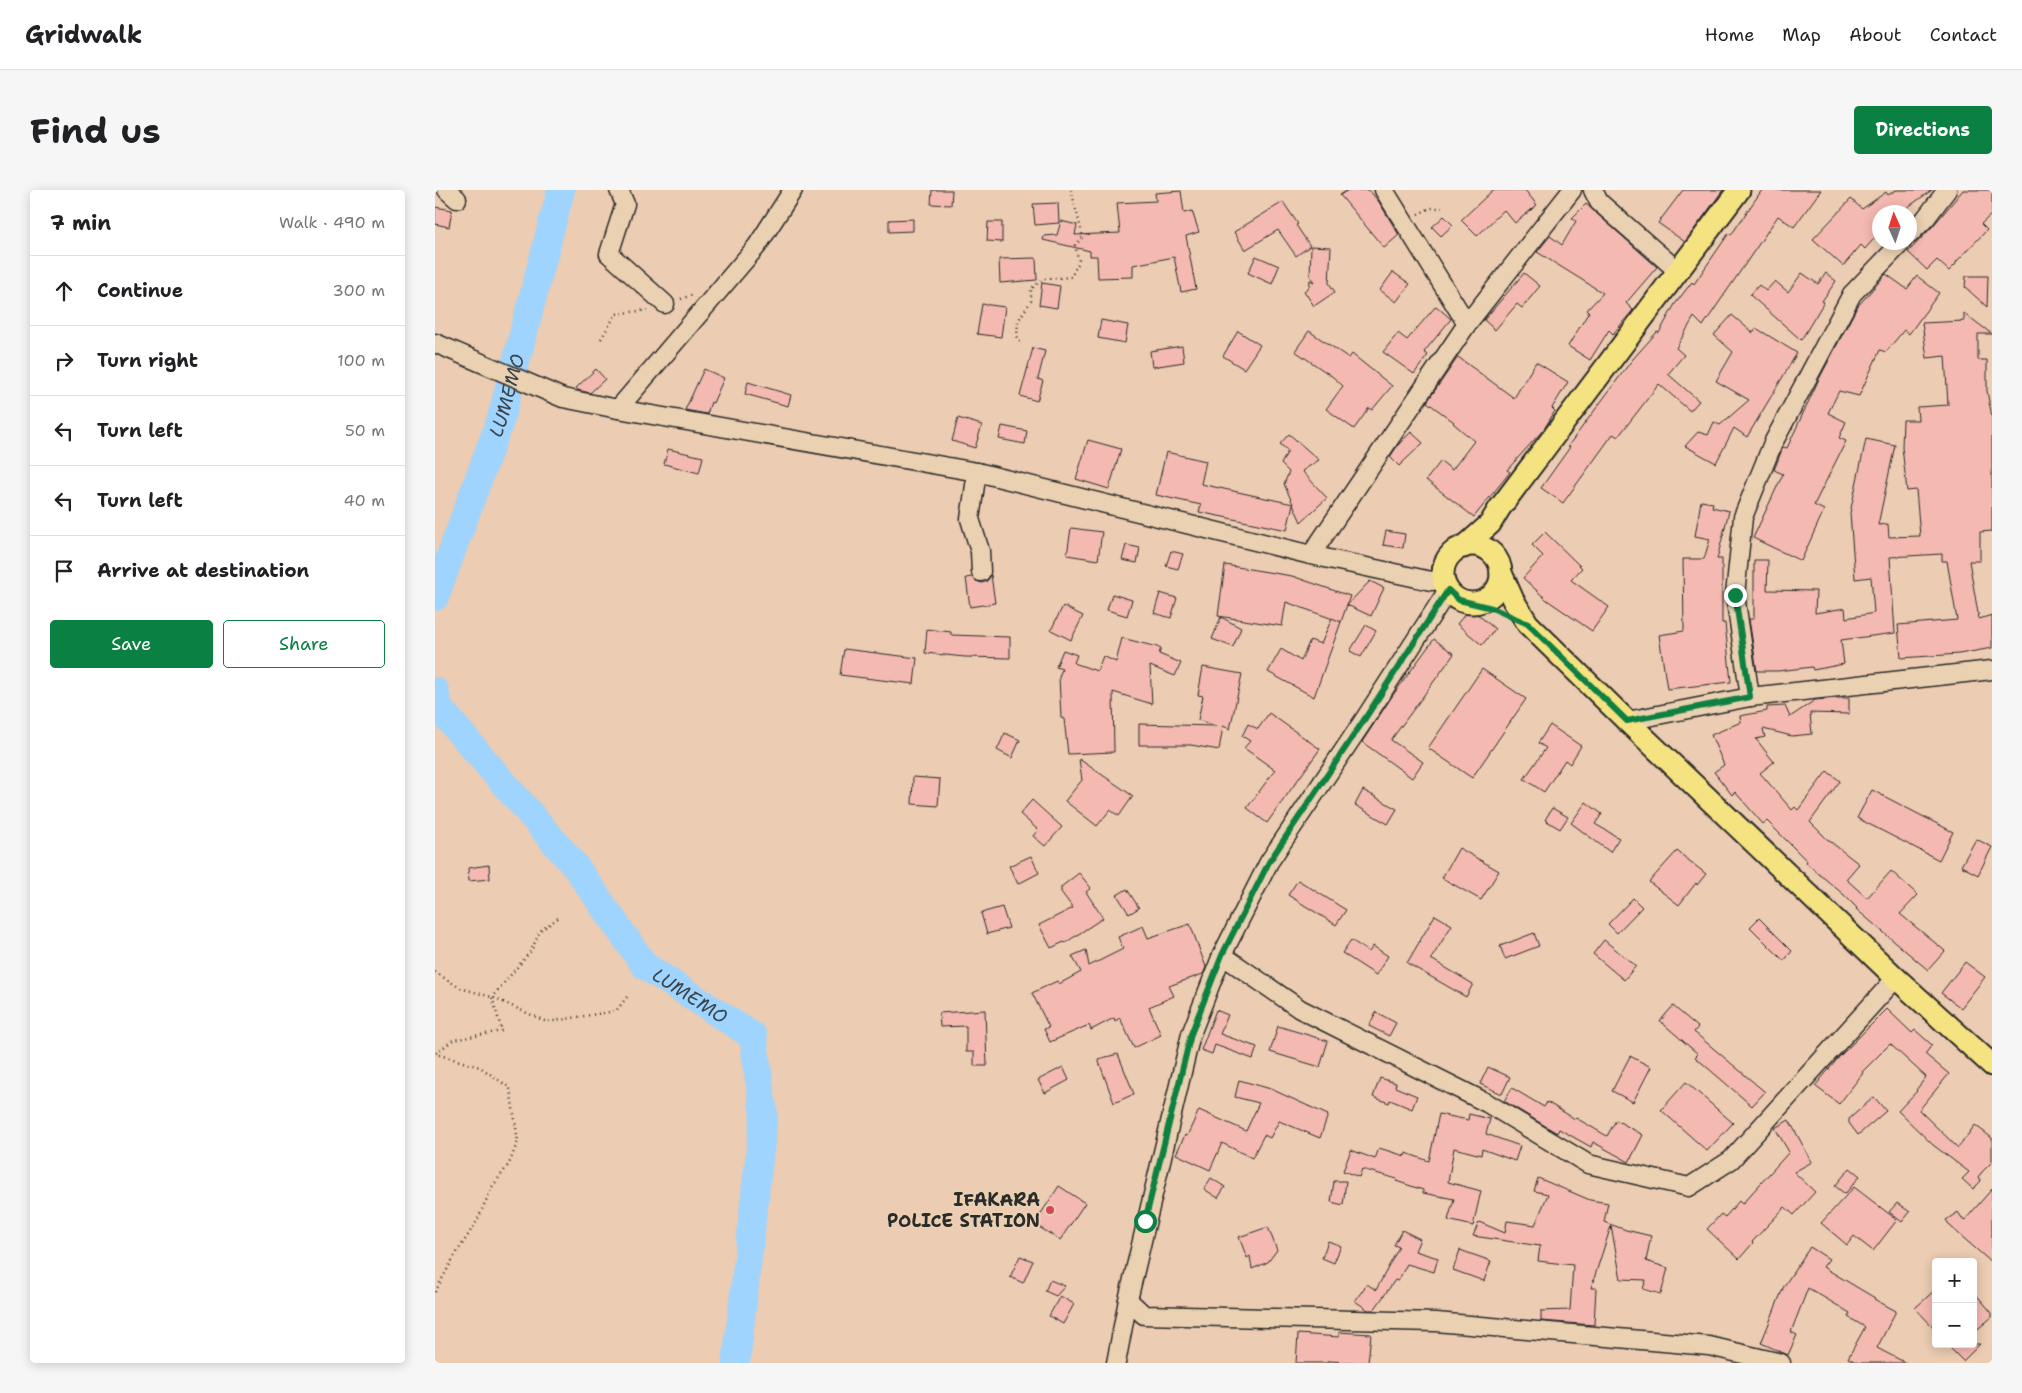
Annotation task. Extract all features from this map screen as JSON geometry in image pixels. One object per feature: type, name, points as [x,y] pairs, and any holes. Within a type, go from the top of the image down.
[{"type":"main road","points":[[1528,624],[1501,611],[1459,600],[1446,584],[1447,561],[1457,550],[1464,547],[1490,524],[1499,509],[1739,190]]},
{"type":"main road","points":[[1474,603],[1481,602],[1494,594],[1498,588],[1500,567],[1496,544],[1500,520],[1499,509]]},
{"type":"main road","points":[[1464,547],[1479,546],[1492,553],[1500,567],[1513,600],[1528,624],[1895,978],[1992,1065]]},
{"type":"street","points":[[619,190],[625,204],[609,254],[665,304]]},
{"type":"street","points":[[618,409],[757,246],[793,190]]},
{"type":"street","points":[[1384,190],[1467,324]]},
{"type":"street","points":[[1311,555],[1467,324],[1572,190]]},
{"type":"street","points":[[1593,190],[1599,202],[1678,271]]},
{"type":"street","points":[[1917,227],[1947,190]]},
{"type":"street","points":[[1750,697],[1735,595],[1743,517],[1773,443],[1852,294],[1894,250]]},
{"type":"street","points":[[435,343],[563,398],[977,472],[1311,555],[1446,584],[1364,720],[1269,862],[1222,955],[1191,1034],[1128,1300],[1116,1363]]},
{"type":"street","points":[[977,472],[970,519],[980,551],[981,572]]},
{"type":"street","points":[[1627,721],[1750,697],[1992,670]]},
{"type":"street","points":[[1222,955],[1300,1009],[1487,1103],[1588,1164],[1689,1187],[1731,1160],[1895,978]]},
{"type":"street","points":[[1128,1300],[1144,1315],[1436,1322],[1709,1346],[1781,1363]]},
{"type":"path","points":[[1021,342],[1017,336],[1018,321],[1031,301],[1031,288],[1043,279],[1071,277],[1079,262],[1075,245],[1083,237],[1071,190]]},
{"type":"path","points":[[1404,222],[1430,208],[1441,208]]},
{"type":"path","points":[[492,998],[531,952],[540,931],[558,918]]},
{"type":"path","points":[[435,972],[460,988],[492,998],[547,1022],[616,1011],[627,997]]},
{"type":"path","points":[[436,1054],[453,1040],[502,1031],[492,998]]},
{"type":"path","points":[[435,1292],[477,1221],[492,1187],[509,1164],[518,1140],[510,1088],[480,1067],[436,1054]]},
{"type":"building","points":[[932,190],[952,190],[951,205],[931,204]]},
{"type":"building","points":[[1348,190],[1369,190],[1379,202],[1399,235],[1384,248],[1340,195]]},
{"type":"building","points":[[1493,190],[1525,190],[1537,205],[1515,223],[1504,210],[1477,236],[1461,220]]},
{"type":"building","points":[[1683,190],[1723,190],[1685,242],[1658,223]]},
{"type":"building","points":[[1762,190],[1821,190],[1794,227],[1778,216],[1703,326],[1694,317],[1676,348],[1684,355],[1668,374],[1699,401],[1690,411],[1659,384],[1618,437],[1613,434],[1563,503],[1541,488],[1570,447],[1568,446],[1632,360],[1657,332],[1659,333],[1675,304],[1692,282],[1694,284],[1729,233],[1731,235]]},
{"type":"building","points":[[1896,190],[1932,190],[1911,205],[1872,205],[1872,241],[1865,249],[1861,245],[1843,266],[1813,239],[1851,199],[1862,209],[1886,192],[1888,195]]},
{"type":"building","points":[[1963,190],[1992,190],[1992,214],[1981,224],[1987,230],[1949,271],[1937,260],[1927,270],[1908,252],[1910,250],[1917,250],[1917,243]]},
{"type":"building","points":[[1181,191],[1184,213],[1192,211],[1199,232],[1186,236],[1196,289],[1181,292],[1174,257],[1133,265],[1133,277],[1098,278],[1097,256],[1090,256],[1090,251],[1043,240],[1044,236],[1057,235],[1061,221],[1077,225],[1075,235],[1120,233],[1117,203],[1156,201],[1155,193]]},
{"type":"building","points":[[1283,202],[1310,246],[1296,256],[1278,230],[1245,250],[1234,232]]},
{"type":"building","points":[[1058,203],[1059,223],[1035,225],[1033,204]]},
{"type":"building","points":[[1586,204],[1657,267],[1626,303],[1633,310],[1613,334],[1609,330],[1590,360],[1568,346],[1589,312],[1587,310],[1603,293],[1537,252],[1550,236],[1562,245],[1576,221],[1572,218]]},
{"type":"building","points":[[435,207],[452,210],[449,227],[435,224]]},
{"type":"building","points":[[1444,216],[1453,225],[1441,236],[1432,227]]},
{"type":"building","points":[[913,219],[913,231],[889,232],[889,220]]},
{"type":"building","points":[[988,222],[1002,222],[1002,242],[987,241]]},
{"type":"building","points":[[1311,246],[1331,247],[1329,283],[1335,292],[1314,306],[1304,291],[1309,287],[1310,280],[1314,282],[1310,276]]},
{"type":"building","points":[[1256,256],[1279,266],[1272,284],[1248,273]]},
{"type":"building","points":[[1036,258],[1037,280],[1000,283],[999,259]]},
{"type":"building","points":[[1393,272],[1410,284],[1396,302],[1380,290]]},
{"type":"building","points":[[1524,273],[1540,286],[1522,308],[1517,304],[1495,330],[1484,320]]},
{"type":"building","points":[[1802,273],[1818,284],[1826,273],[1836,281],[1822,301],[1824,302],[1801,340],[1750,295],[1759,285],[1766,291],[1775,281],[1788,292]]},
{"type":"building","points":[[1886,274],[1907,289],[1917,276],[1939,293],[1909,334],[1904,330],[1886,352],[1880,350],[1859,396],[1839,391],[1828,413],[1846,422],[1839,438],[1846,441],[1814,505],[1824,510],[1801,561],[1753,538],[1783,474],[1774,470],[1783,447],[1787,448],[1818,381],[1857,307]]},
{"type":"building","points":[[1966,276],[1988,276],[1987,307],[1965,287]]},
{"type":"building","points":[[1042,283],[1060,286],[1057,308],[1039,305]]},
{"type":"building","points":[[982,304],[1005,307],[1001,337],[977,334]]},
{"type":"building","points":[[1436,306],[1451,319],[1424,352],[1428,355],[1414,374],[1383,352],[1398,333],[1407,340]]},
{"type":"building","points":[[1964,313],[1992,334],[1978,334],[1978,360],[1987,360],[1987,391],[1992,417],[1992,531],[1980,532],[1980,561],[1969,561],[1979,619],[1992,615],[1992,648],[1959,654],[1901,658],[1898,625],[1957,620],[1947,561],[1942,561],[1942,554],[1890,557],[1895,633],[1841,640],[1844,664],[1813,670],[1812,667],[1778,671],[1757,671],[1749,619],[1754,619],[1754,560],[1768,560],[1767,590],[1816,591],[1815,613],[1845,608],[1846,618],[1874,613],[1871,577],[1855,579],[1850,513],[1866,439],[1895,445],[1878,525],[1888,524],[1889,537],[1920,536],[1916,490],[1907,491],[1902,447],[1903,420],[1918,420],[1917,407],[1948,405],[1945,356],[1927,358],[1922,323],[1964,321]]},
{"type":"building","points":[[1732,315],[1753,333],[1756,328],[1797,353],[1747,437],[1734,428],[1716,463],[1685,446],[1698,432],[1708,435],[1714,422],[1720,425],[1749,400],[1716,381],[1733,352],[1714,335]]},
{"type":"building","points":[[1101,320],[1128,325],[1125,343],[1098,338]]},
{"type":"building","points":[[1238,331],[1260,345],[1244,369],[1223,356]]},
{"type":"building","points":[[1309,331],[1349,358],[1352,354],[1392,386],[1372,410],[1369,408],[1354,429],[1326,409],[1343,386],[1295,351]]},
{"type":"building","points":[[1182,346],[1184,362],[1152,367],[1150,351]]},
{"type":"building","points":[[1033,348],[1045,351],[1038,379],[1043,381],[1037,401],[1020,396]]},
{"type":"building","points":[[1458,357],[1514,398],[1536,362],[1568,382],[1552,408],[1555,411],[1544,429],[1507,470],[1510,472],[1474,517],[1426,480],[1441,461],[1452,470],[1474,441],[1454,422],[1427,402]]},
{"type":"building","points":[[596,369],[605,379],[590,393],[578,390],[576,388]]},
{"type":"building","points":[[704,369],[724,378],[713,403],[711,402],[707,414],[685,410]]},
{"type":"building","points":[[748,382],[791,395],[788,406],[745,394]]},
{"type":"building","points":[[958,418],[982,425],[975,448],[952,441]]},
{"type":"building","points":[[1002,426],[1027,431],[1025,444],[999,439]]},
{"type":"building","points":[[1411,432],[1423,443],[1399,466],[1390,457],[1398,445]]},
{"type":"building","points":[[1289,434],[1319,460],[1302,471],[1327,498],[1301,522],[1284,484],[1289,472],[1281,464],[1288,451],[1280,444]]},
{"type":"building","points":[[1088,440],[1121,449],[1109,489],[1076,479]]},
{"type":"building","points":[[668,449],[703,457],[699,473],[664,464]]},
{"type":"building","points":[[1166,452],[1206,461],[1201,484],[1293,504],[1287,530],[1199,512],[1201,505],[1156,495]]},
{"type":"building","points":[[1701,501],[1713,503],[1712,507],[1729,511],[1717,559],[1722,559],[1722,623],[1725,623],[1731,682],[1667,689],[1659,635],[1684,631],[1683,559],[1704,559],[1710,539],[1695,536]]},
{"type":"building","points":[[1071,528],[1102,532],[1098,560],[1067,555]]},
{"type":"building","points":[[1386,531],[1405,534],[1403,548],[1383,545]]},
{"type":"building","points":[[1545,532],[1582,568],[1571,580],[1609,607],[1592,631],[1547,600],[1523,578],[1543,556],[1532,545]]},
{"type":"building","points":[[1126,545],[1140,548],[1137,563],[1122,560]]},
{"type":"building","points":[[1171,551],[1183,554],[1178,569],[1166,566]]},
{"type":"building","points":[[1225,565],[1292,576],[1350,596],[1341,622],[1286,602],[1282,626],[1218,616]]},
{"type":"building","points":[[991,575],[995,603],[970,607],[966,578],[972,577],[982,583],[987,581]]},
{"type":"building","points":[[1370,581],[1384,588],[1371,616],[1347,605]]},
{"type":"building","points":[[1160,593],[1177,598],[1171,618],[1154,613]]},
{"type":"building","points":[[1112,594],[1132,600],[1127,616],[1107,610]]},
{"type":"building","points":[[1063,606],[1083,616],[1071,640],[1051,630]]},
{"type":"building","points":[[1470,608],[1495,629],[1482,645],[1457,624]]},
{"type":"building","points":[[1221,617],[1241,628],[1233,647],[1212,639]]},
{"type":"building","points":[[1332,618],[1341,622],[1314,697],[1268,672],[1281,649],[1301,661],[1310,640],[1321,644]]},
{"type":"building","points":[[1366,625],[1376,631],[1361,657],[1350,651]]},
{"type":"building","points":[[927,629],[951,632],[951,635],[1010,637],[1010,658],[965,657],[925,653]]},
{"type":"building","points":[[1122,638],[1161,648],[1159,654],[1181,663],[1175,676],[1150,666],[1152,704],[1113,692],[1114,752],[1068,754],[1064,719],[1061,718],[1059,677],[1062,669],[1056,667],[1063,650],[1077,655],[1074,663],[1097,671],[1103,656],[1116,662]]},
{"type":"building","points":[[1434,639],[1454,654],[1391,740],[1423,762],[1412,778],[1362,742],[1393,695]]},
{"type":"building","points":[[844,649],[917,658],[914,684],[840,675]]},
{"type":"building","points":[[1203,667],[1242,674],[1230,729],[1223,726],[1219,750],[1191,745],[1139,745],[1139,724],[1216,726],[1198,720],[1203,696],[1198,695]]},
{"type":"building","points":[[1482,669],[1526,699],[1472,778],[1428,748]]},
{"type":"building","points":[[1849,698],[1849,714],[1810,713],[1812,734],[1792,736],[1763,729],[1765,737],[1756,739],[1774,762],[1760,773],[1792,810],[1795,807],[1798,810],[1827,771],[1840,781],[1810,822],[1827,839],[1859,864],[1846,879],[1867,898],[1891,871],[1918,895],[1900,914],[1945,951],[1928,970],[1856,909],[1843,894],[1806,863],[1807,861],[1767,821],[1763,824],[1735,792],[1732,795],[1714,772],[1724,765],[1711,735],[1741,722],[1740,716],[1767,711],[1767,707],[1785,706],[1790,717],[1815,700]]},
{"type":"building","points":[[1269,713],[1320,749],[1267,823],[1247,808],[1275,770],[1244,748],[1250,741],[1242,736],[1248,724],[1258,729]]},
{"type":"building","points":[[1550,725],[1581,746],[1570,764],[1565,760],[1544,792],[1524,779],[1546,748],[1538,743]]},
{"type":"building","points":[[1005,733],[1020,740],[1012,758],[997,750]]},
{"type":"building","points":[[1079,759],[1133,796],[1119,816],[1110,810],[1097,826],[1065,801],[1082,780]]},
{"type":"building","points":[[913,777],[940,779],[938,806],[912,804]]},
{"type":"building","points":[[1363,790],[1397,809],[1388,824],[1355,805]]},
{"type":"building","points":[[1872,790],[1953,832],[1939,860],[1857,818]]},
{"type":"building","points":[[1032,800],[1062,827],[1045,846],[1033,836],[1038,830],[1020,814]]},
{"type":"building","points":[[1586,802],[1602,814],[1595,824],[1619,838],[1610,852],[1571,823]]},
{"type":"building","points":[[1552,808],[1568,817],[1560,829],[1545,820]]},
{"type":"building","points":[[1976,839],[1992,847],[1978,875],[1961,866]]},
{"type":"building","points":[[1459,848],[1499,871],[1481,900],[1442,878]]},
{"type":"building","points":[[1677,851],[1706,874],[1697,885],[1696,883],[1679,905],[1649,882]]},
{"type":"building","points":[[1031,856],[1039,873],[1018,884],[1009,866]]},
{"type":"building","points":[[489,865],[490,879],[469,881],[468,868]]},
{"type":"building","points":[[1079,873],[1091,888],[1086,892],[1103,918],[1065,943],[1051,948],[1039,925],[1073,908],[1061,892],[1061,887]]},
{"type":"building","points":[[1298,880],[1346,910],[1336,925],[1288,895]]},
{"type":"building","points":[[1127,889],[1139,908],[1129,914],[1117,895]]},
{"type":"building","points":[[1633,898],[1642,907],[1617,933],[1608,924]]},
{"type":"building","points":[[1002,907],[1009,928],[987,934],[981,913]]},
{"type":"building","points":[[1435,915],[1452,925],[1431,959],[1473,984],[1466,997],[1407,963]]},
{"type":"building","points":[[1759,918],[1792,951],[1784,961],[1750,927]]},
{"type":"building","points":[[1190,924],[1206,967],[1203,974],[1169,986],[1174,996],[1149,1007],[1161,1035],[1134,1048],[1120,1018],[1115,1021],[1114,1018],[1091,1030],[1089,1025],[1050,1042],[1044,1029],[1049,1027],[1032,993],[1057,981],[1059,984],[1081,972],[1072,956],[1086,950],[1089,966],[1123,949],[1118,937],[1143,926],[1148,938]]},
{"type":"building","points":[[1534,933],[1539,946],[1505,959],[1500,946]]},
{"type":"building","points":[[1351,940],[1369,952],[1373,946],[1388,956],[1376,975],[1342,953]]},
{"type":"building","points":[[1604,940],[1636,966],[1624,980],[1593,954]]},
{"type":"building","points":[[1965,962],[1985,977],[1961,1008],[1941,993]]},
{"type":"building","points":[[1673,1006],[1698,1027],[1694,1032],[1765,1092],[1752,1106],[1695,1057],[1698,1054],[1660,1021]]},
{"type":"building","points":[[1887,1009],[1912,1033],[1915,1030],[1932,1045],[1925,1054],[1949,1074],[1919,1110],[1958,1148],[1975,1125],[1992,1138],[1992,1162],[1978,1177],[1981,1181],[1973,1189],[1962,1179],[1969,1172],[1933,1145],[1898,1111],[1917,1091],[1926,1077],[1890,1044],[1862,1072],[1839,1104],[1815,1086],[1840,1056]]},
{"type":"building","points":[[985,1010],[987,1066],[974,1066],[974,1052],[966,1052],[966,1026],[940,1027],[939,1013]]},
{"type":"building","points":[[1216,1010],[1228,1015],[1220,1034],[1257,1047],[1253,1059],[1215,1045],[1212,1054],[1201,1050]]},
{"type":"building","points":[[1376,1012],[1396,1023],[1389,1036],[1369,1026]]},
{"type":"building","points":[[1278,1026],[1328,1041],[1320,1067],[1270,1052]]},
{"type":"building","points":[[1118,1054],[1134,1094],[1114,1103],[1098,1059]]},
{"type":"building","points":[[1630,1056],[1651,1067],[1633,1102],[1612,1091]]},
{"type":"building","points":[[1063,1067],[1069,1080],[1045,1093],[1038,1080]]},
{"type":"building","points":[[1488,1067],[1510,1077],[1502,1094],[1480,1084]]},
{"type":"building","points":[[1380,1078],[1396,1083],[1395,1087],[1417,1096],[1412,1109],[1390,1100],[1389,1103],[1373,1097]]},
{"type":"building","points":[[1239,1080],[1271,1089],[1328,1115],[1320,1138],[1279,1121],[1270,1138],[1264,1135],[1252,1158],[1222,1143],[1210,1170],[1176,1154],[1199,1110],[1246,1131],[1259,1103],[1235,1097]]},
{"type":"building","points":[[1686,1082],[1733,1123],[1707,1151],[1661,1110]]},
{"type":"building","points":[[1512,1088],[1544,1107],[1547,1102],[1607,1136],[1616,1120],[1643,1135],[1629,1162],[1593,1142],[1591,1147],[1559,1129],[1557,1133],[1504,1101]]},
{"type":"building","points":[[1874,1097],[1886,1111],[1858,1135],[1849,1123],[1849,1119]]},
{"type":"building","points":[[1439,1114],[1468,1120],[1469,1114],[1490,1119],[1486,1134],[1520,1146],[1515,1161],[1482,1149],[1481,1155],[1454,1148],[1448,1182],[1481,1191],[1473,1226],[1448,1220],[1454,1199],[1423,1193],[1423,1190],[1396,1181],[1397,1179],[1362,1169],[1359,1177],[1343,1171],[1351,1150],[1375,1159],[1379,1148],[1405,1156],[1406,1153],[1429,1161]]},
{"type":"building","points":[[1789,1120],[1812,1162],[1794,1172],[1815,1192],[1794,1215],[1785,1207],[1752,1242],[1739,1259],[1707,1229],[1721,1214],[1725,1217],[1739,1201],[1742,1204],[1789,1152],[1775,1128]]},
{"type":"building","points":[[1850,1168],[1860,1176],[1845,1194],[1835,1186]]},
{"type":"building","points":[[1211,1178],[1225,1187],[1218,1198],[1204,1189]]},
{"type":"building","points":[[1538,1178],[1590,1200],[1608,1203],[1604,1222],[1651,1236],[1646,1261],[1668,1268],[1661,1294],[1643,1289],[1646,1280],[1621,1279],[1611,1226],[1591,1288],[1596,1288],[1594,1325],[1541,1321],[1541,1311],[1570,1310],[1573,1265],[1538,1261],[1540,1246],[1473,1236],[1479,1222],[1505,1233],[1507,1221],[1535,1225],[1548,1194],[1534,1191]]},
{"type":"building","points":[[1334,1181],[1346,1181],[1343,1205],[1331,1202]]},
{"type":"building","points":[[1059,1186],[1085,1203],[1060,1240],[1034,1224]]},
{"type":"building","points":[[1854,1187],[1897,1220],[1873,1251],[1854,1236],[1847,1245],[1821,1223]]},
{"type":"building","points":[[1992,1189],[1992,1263],[1951,1227],[1946,1220],[1958,1212],[1964,1221]]},
{"type":"building","points":[[1897,1203],[1910,1212],[1902,1222],[1889,1212]]},
{"type":"building","points":[[1268,1227],[1277,1250],[1268,1262],[1252,1269],[1250,1256],[1247,1258],[1239,1237]]},
{"type":"building","points":[[1402,1230],[1420,1239],[1415,1251],[1438,1258],[1434,1272],[1407,1264],[1398,1281],[1395,1280],[1374,1310],[1368,1310],[1355,1301],[1367,1284],[1376,1290],[1399,1247],[1394,1245]]},
{"type":"building","points":[[1328,1241],[1341,1246],[1334,1263],[1322,1258]]},
{"type":"building","points":[[1810,1247],[1829,1259],[1823,1267],[1896,1311],[1877,1348],[1906,1363],[1858,1363],[1848,1358],[1865,1327],[1848,1317],[1850,1313],[1808,1288],[1791,1332],[1797,1335],[1788,1355],[1761,1343],[1784,1286]]},
{"type":"building","points":[[1460,1250],[1491,1261],[1484,1281],[1453,1270]]},
{"type":"building","points":[[1020,1256],[1033,1261],[1023,1283],[1010,1277]]},
{"type":"building","points":[[1050,1280],[1065,1286],[1056,1296],[1045,1291]]},
{"type":"building","points":[[1932,1293],[1932,1326],[1915,1308]]},
{"type":"building","points":[[1060,1296],[1074,1304],[1063,1324],[1049,1316]]},
{"type":"building","points":[[1977,1296],[1992,1313],[1992,1317],[1977,1330]]},
{"type":"building","points":[[1339,1332],[1371,1334],[1368,1363],[1328,1361],[1328,1363],[1296,1363],[1298,1334],[1339,1337]]},
{"type":"building","points":[[1950,1348],[1976,1348],[1963,1361]]},
{"type":"waterway","name":"LUMEMO","points":[[435,597],[501,418],[561,190]]},
{"type":"waterway","name":"LUMEMO","points":[[435,691],[439,708],[576,867],[645,966],[753,1036],[764,1115],[736,1363]]},
{"type":"place","name":"IFAKARA POLICE STATION","points":[[1050,1210]]},
{"type":"route","points":[[1145,1221],[1191,1034],[1222,955],[1269,862],[1448,590],[1459,600],[1492,608],[1528,624],[1627,721],[1750,697],[1735,595]]}]
